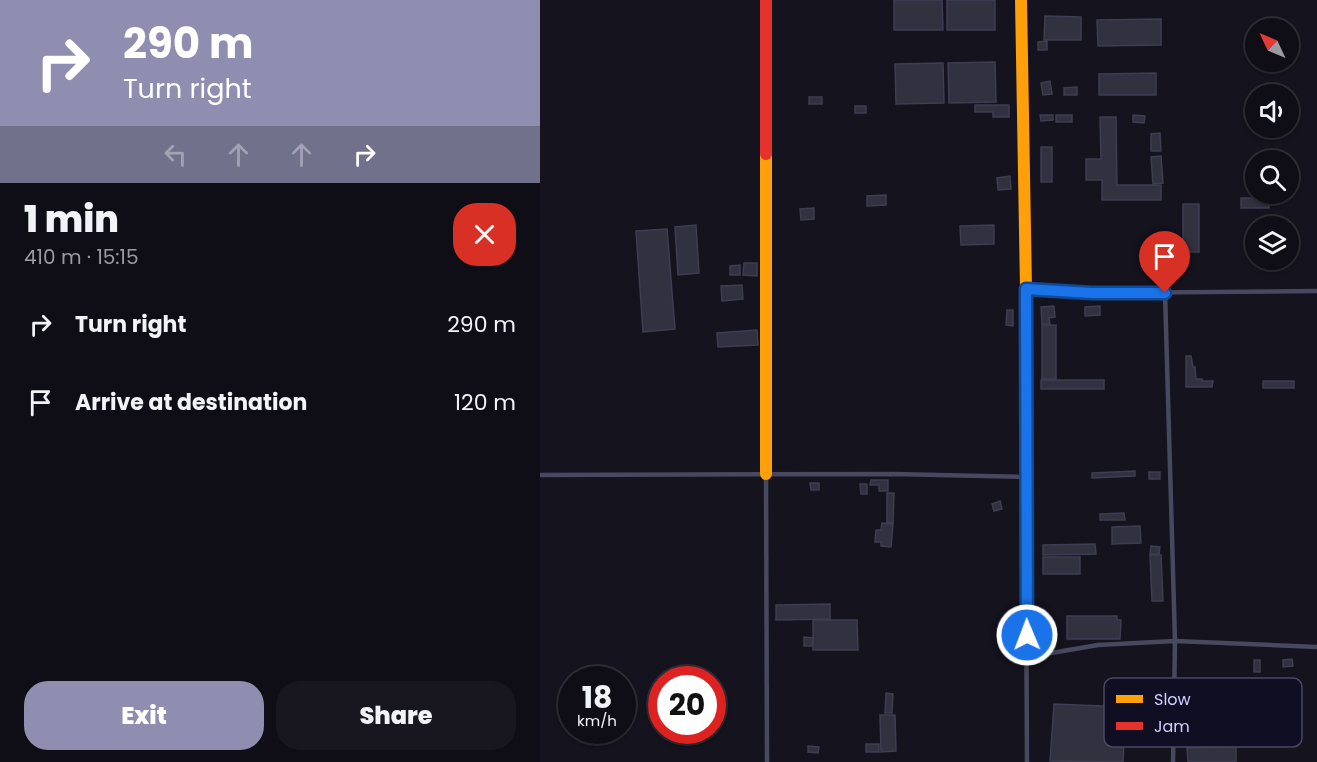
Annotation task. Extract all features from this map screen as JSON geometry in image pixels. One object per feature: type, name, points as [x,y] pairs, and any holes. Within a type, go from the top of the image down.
[{"type":"street","points":[[766,0],[766,474]]},
{"type":"street","points":[[1021,0],[1026,289],[1026,567]]},
{"type":"lane","points":[[1026,289],[1092,293],[1317,291]]},
{"type":"lane","points":[[1165,293],[1174,678]]},
{"type":"lane","points":[[766,474],[767,762]]},
{"type":"lane","points":[[540,475],[892,474],[1025,477]]},
{"type":"lane","points":[[1026,567],[1027,762]]},
{"type":"lane","points":[[1028,657],[1098,645],[1175,641],[1317,647]]},
{"type":"lane","points":[[1173,747],[1173,762]]},
{"type":"building","points":[[894,0],[942,0],[943,30],[894,30]]},
{"type":"building","points":[[947,0],[995,0],[995,30],[947,30]]},
{"type":"building","points":[[1045,16],[1081,17],[1081,40],[1044,40]]},
{"type":"building","points":[[1161,19],[1161,45],[1098,46],[1097,20]]},
{"type":"building","points":[[1047,41],[1047,50],[1038,50],[1038,42]]},
{"type":"building","points":[[995,62],[996,102],[949,103],[948,63]]},
{"type":"building","points":[[943,63],[944,103],[896,104],[895,64]]},
{"type":"building","points":[[1156,73],[1156,95],[1099,95],[1099,74]]},
{"type":"building","points":[[1050,81],[1052,94],[1043,95],[1041,83]]},
{"type":"building","points":[[1077,87],[1077,95],[1064,95],[1064,88]]},
{"type":"building","points":[[809,97],[822,97],[822,104],[809,104]]},
{"type":"building","points":[[975,105],[1009,105],[1009,117],[993,117],[993,112],[975,112]]},
{"type":"building","points":[[855,106],[866,106],[866,113],[855,113]]},
{"type":"building","points":[[1040,115],[1053,115],[1053,120],[1041,121]]},
{"type":"building","points":[[1056,115],[1072,115],[1072,122],[1056,122]]},
{"type":"building","points":[[1133,115],[1145,116],[1144,123],[1133,122]]},
{"type":"building","points":[[1100,117],[1116,117],[1117,185],[1161,185],[1161,200],[1102,200],[1102,180],[1086,180],[1086,159],[1101,159]]},
{"type":"building","points":[[1160,133],[1161,151],[1151,151],[1151,134]]},
{"type":"building","points":[[1041,147],[1052,147],[1052,182],[1041,182]]},
{"type":"building","points":[[1161,156],[1163,183],[1153,184],[1151,157]]},
{"type":"building","points":[[1010,176],[1011,189],[998,190],[997,178]]},
{"type":"building","points":[[886,195],[886,205],[867,206],[867,196]]},
{"type":"building","points":[[1241,198],[1245,198],[1245,204],[1269,204],[1269,208],[1241,208]]},
{"type":"building","points":[[1183,204],[1199,204],[1199,252],[1183,252]]},
{"type":"building","points":[[814,208],[814,219],[801,220],[800,209]]},
{"type":"building","points":[[696,225],[699,273],[678,275],[675,227]]},
{"type":"building","points":[[994,225],[994,244],[961,245],[960,226]]},
{"type":"building","points":[[667,229],[675,329],[643,332],[636,231]]},
{"type":"building","points":[[744,263],[757,263],[757,276],[743,275]]},
{"type":"building","points":[[740,265],[740,275],[730,275],[730,266]]},
{"type":"building","points":[[742,285],[743,299],[722,301],[721,286]]},
{"type":"building","points":[[1054,306],[1055,317],[1049,318],[1050,324],[1042,324],[1041,307]]},
{"type":"building","points":[[1100,306],[1100,315],[1085,316],[1085,307]]},
{"type":"building","points":[[1007,310],[1013,310],[1013,326],[1006,325]]},
{"type":"building","points":[[1042,325],[1056,325],[1056,379],[1042,379]]},
{"type":"building","points":[[757,330],[758,345],[718,347],[717,333]]},
{"type":"building","points":[[1186,356],[1191,356],[1196,379],[1213,381],[1212,387],[1186,387]]},
{"type":"building","points":[[1041,380],[1104,380],[1104,389],[1041,389]]},
{"type":"building","points":[[1263,381],[1294,381],[1294,388],[1263,388]]},
{"type":"building","points":[[1135,471],[1135,476],[1092,478],[1092,473]]},
{"type":"building","points":[[1149,472],[1160,472],[1160,479],[1149,479]]},
{"type":"building","points":[[871,480],[888,480],[888,491],[879,491],[879,485],[870,485]]},
{"type":"building","points":[[810,483],[819,483],[819,490],[811,490]]},
{"type":"building","points":[[860,484],[867,484],[867,494],[861,494]]},
{"type":"building","points":[[887,493],[894,493],[893,523],[887,522]]},
{"type":"building","points":[[1000,501],[1002,509],[994,511],[992,504]]},
{"type":"building","points":[[1124,513],[1125,520],[1100,520],[1100,514]]},
{"type":"building","points":[[882,523],[893,524],[891,547],[881,546],[881,542],[875,542],[876,530],[881,530]]},
{"type":"building","points":[[1140,526],[1141,543],[1112,544],[1112,527]]},
{"type":"building","points":[[1095,544],[1096,554],[1043,555],[1043,545]]},
{"type":"building","points":[[1151,546],[1160,547],[1159,554],[1150,554]]},
{"type":"building","points":[[1150,555],[1161,555],[1163,601],[1152,601]]},
{"type":"building","points":[[1043,557],[1080,557],[1080,574],[1043,574]]},
{"type":"building","points":[[830,604],[830,619],[776,620],[776,605]]},
{"type":"building","points":[[1067,616],[1117,616],[1117,620],[1121,620],[1120,639],[1067,639]]},
{"type":"building","points":[[813,620],[857,620],[858,650],[813,650]]},
{"type":"building","points":[[804,637],[813,638],[812,646],[804,646]]},
{"type":"building","points":[[1292,659],[1293,666],[1283,667],[1283,660]]},
{"type":"building","points":[[1254,660],[1260,660],[1260,672],[1254,672]]},
{"type":"building","points":[[886,693],[893,694],[892,713],[885,713]]},
{"type":"building","points":[[1054,704],[1104,706],[1104,747],[1124,747],[1123,762],[1050,761]]},
{"type":"building","points":[[880,715],[895,715],[896,751],[881,752]]},
{"type":"building","points":[[866,744],[879,744],[879,752],[866,752]]},
{"type":"building","points":[[808,746],[819,747],[818,753],[808,752]]},
{"type":"building","points":[[1236,747],[1236,762],[1188,762],[1187,748]]},
{"type":"traffic: slow","points":[[1021,0],[1026,439]]},
{"type":"traffic: slow","points":[[766,154],[766,474]]},
{"type":"traffic: jam","points":[[766,0],[766,154]]},
{"type":"traffic: jam","points":[[1026,439],[1026,567]]},
{"type":"route","points":[[1027,635],[1026,289],[1092,293],[1165,293]]}]
